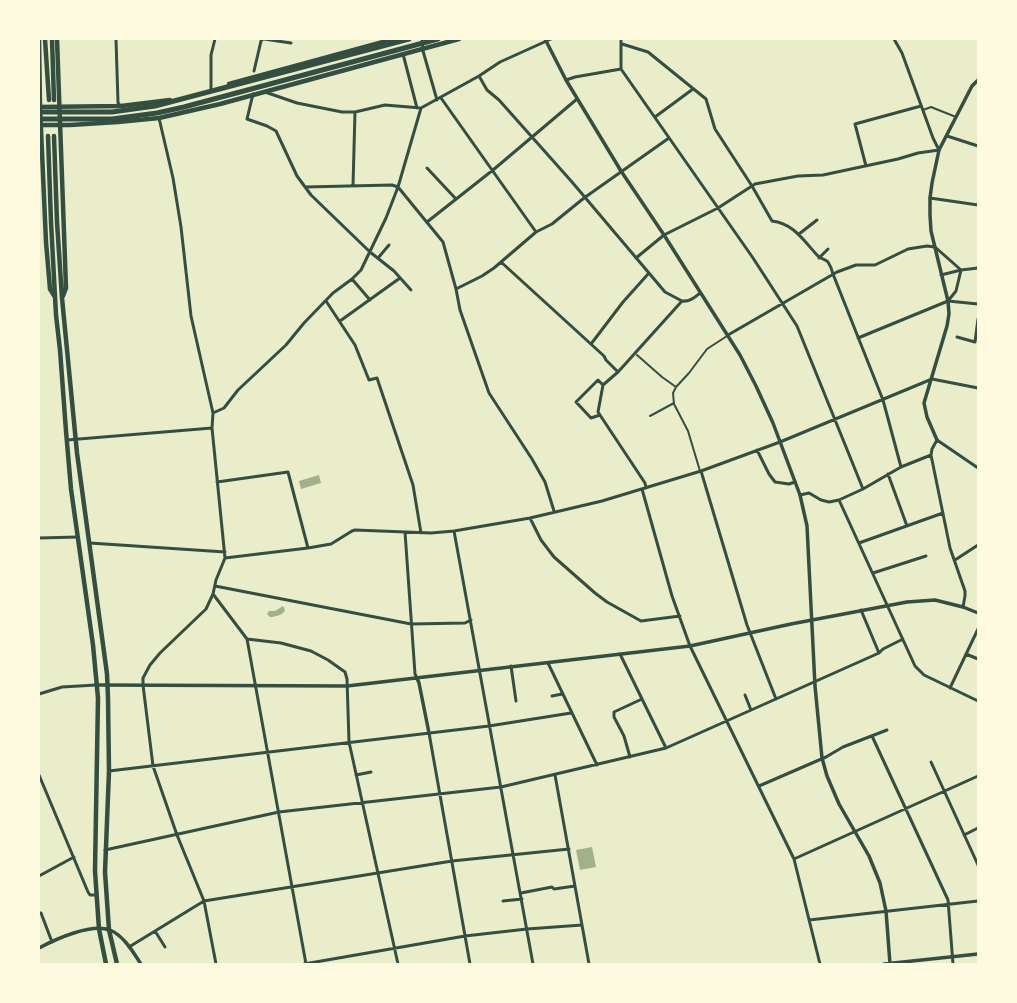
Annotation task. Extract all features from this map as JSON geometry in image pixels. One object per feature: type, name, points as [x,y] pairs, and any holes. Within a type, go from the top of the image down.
[{"type":"highway","points":[[39,109],[112,112],[155,106],[409,39]]},
{"type":"highway","points":[[39,119],[112,119],[157,113],[438,39]]},
{"type":"main road","points":[[39,39],[39,109],[42,194],[50,289],[55,298]]},
{"type":"main road","points":[[45,39],[51,100],[52,39]]},
{"type":"main road","points":[[57,39],[66,288],[62,298]]},
{"type":"main road","points":[[39,109],[121,106],[158,102],[394,39]]},
{"type":"main road","points":[[40,126],[123,122],[159,118],[264,92],[459,39]]},
{"type":"main road","points":[[48,136],[55,298],[67,440],[78,537],[93,645],[98,698],[95,852],[96,896],[99,929],[106,964]]},
{"type":"main road","points":[[54,136],[57,222],[62,298],[79,475],[90,543],[107,685],[109,771],[105,872],[109,930],[117,964]]},
{"type":"street","points":[[116,39],[118,103],[121,106]]},
{"type":"street","points":[[210,89],[211,55],[214,39]]},
{"type":"street","points":[[254,71],[261,41],[264,39],[291,43]]},
{"type":"street","points":[[422,39],[422,49],[437,100]]},
{"type":"street","points":[[264,92],[296,103],[333,111],[355,112],[385,105],[421,108],[479,76],[500,62],[551,39]]},
{"type":"street","points":[[621,39],[621,69],[718,208],[797,326],[863,488]]},
{"type":"street","points":[[894,39],[902,53],[933,138],[939,150]]},
{"type":"street","points":[[546,40],[566,80],[621,171],[728,335],[756,386],[780,442],[800,495],[806,526],[815,682],[822,758],[836,798],[869,856],[877,875],[886,911],[890,964]]},
{"type":"street","points":[[622,44],[648,52],[706,99],[715,129],[753,185],[772,222],[779,222],[799,234],[819,258],[827,262],[834,274],[883,400],[901,467]]},
{"type":"street","points":[[403,54],[417,108]]},
{"type":"street","points":[[566,80],[621,69]]},
{"type":"street","points":[[479,76],[487,90],[499,100],[532,136],[664,292],[682,301],[691,300],[700,293]]},
{"type":"street","points":[[978,80],[972,86],[939,150],[932,183],[930,215],[935,247],[948,301],[949,314],[947,326],[924,403],[927,416],[937,440],[978,468]]},
{"type":"street","points":[[655,117],[693,89]]},
{"type":"street","points":[[253,94],[247,120],[267,126],[276,131],[297,176],[306,187],[321,204],[411,290]]},
{"type":"street","points":[[441,98],[536,232]]},
{"type":"street","points":[[427,222],[577,99]]},
{"type":"street","points":[[866,166],[855,124],[921,106]]},
{"type":"street","points":[[923,110],[931,107],[957,117]]},
{"type":"street","points":[[213,413],[224,408],[238,390],[286,345],[304,323],[333,293],[352,279],[361,270],[386,218],[398,187],[421,108]]},
{"type":"street","points":[[353,186],[355,112]]},
{"type":"street","points":[[159,118],[181,227],[191,316],[213,413],[212,428],[225,558],[213,594],[206,609],[160,653],[150,665],[143,678],[143,685],[153,766],[177,834],[204,901],[216,964]]},
{"type":"street","points":[[947,136],[978,146]]},
{"type":"street","points":[[456,289],[482,276],[536,232],[552,224],[584,198],[669,138]]},
{"type":"street","points":[[636,258],[664,235],[718,208],[753,185],[798,176],[823,175],[918,153],[939,150]]},
{"type":"street","points":[[427,168],[456,199]]},
{"type":"street","points":[[306,187],[392,185],[398,187],[443,242],[456,289],[460,310],[489,393],[543,478],[554,511]]},
{"type":"street","points":[[930,198],[978,205]]},
{"type":"street","points":[[799,234],[817,220]]},
{"type":"street","points":[[378,258],[389,245]]},
{"type":"street","points":[[776,699],[750,633],[701,471],[688,431],[674,403],[673,393],[676,387],[689,373],[707,349],[728,335],[834,274],[856,265],[875,265],[908,249],[927,246],[935,247],[961,270]]},
{"type":"street","points":[[819,258],[828,249]]},
{"type":"street","points":[[501,262],[604,356],[618,372]]},
{"type":"street","points":[[941,275],[978,268]]},
{"type":"street","points":[[948,301],[956,291],[961,270]]},
{"type":"street","points":[[591,344],[623,302],[648,273]]},
{"type":"street","points":[[340,321],[400,278]]},
{"type":"street","points":[[352,279],[370,300]]},
{"type":"street","points":[[326,301],[355,345],[370,380],[377,378],[413,485],[421,533]]},
{"type":"street","points":[[682,301],[618,372],[603,385],[598,412],[615,437],[644,488],[666,577],[690,646],[794,860],[820,964]]},
{"type":"street","points":[[858,338],[948,301],[978,304]]},
{"type":"street","points":[[957,337],[975,342],[978,319]]},
{"type":"street","points":[[637,355],[676,387]]},
{"type":"street","points":[[225,558],[331,544],[352,531],[362,530],[421,533],[454,531],[530,518],[554,511],[602,501],[701,471],[780,442],[932,379],[978,388]]},
{"type":"street","points":[[600,415],[591,418],[576,402],[598,380],[603,385]]},
{"type":"street","points":[[650,416],[674,403]]},
{"type":"street","points":[[67,440],[212,428]]},
{"type":"street","points":[[937,440],[932,449],[931,455],[954,560],[965,591],[966,596],[963,607]]},
{"type":"street","points":[[757,450],[769,474],[775,482],[789,484],[795,482]]},
{"type":"street","points":[[800,495],[809,493],[821,500],[829,502],[839,500],[901,467],[931,455]]},
{"type":"street","points":[[217,482],[288,472],[308,548]]},
{"type":"street","points":[[888,474],[907,526]]},
{"type":"street","points":[[839,500],[916,666],[924,675],[978,701]]},
{"type":"street","points":[[859,544],[943,513]]},
{"type":"street","points":[[530,518],[541,540],[554,557],[595,593],[608,602],[641,621],[680,616]]},
{"type":"street","points":[[454,531],[533,964]]},
{"type":"street","points":[[405,532],[415,674],[419,683],[429,733],[470,964]]},
{"type":"street","points":[[39,538],[78,537]]},
{"type":"street","points":[[90,543],[225,552]]},
{"type":"street","points":[[954,560],[978,545]]},
{"type":"street","points":[[872,573],[926,556]]},
{"type":"street","points":[[215,586],[411,624],[465,623],[471,620]]},
{"type":"street","points":[[213,594],[247,639],[305,964],[465,936],[582,925]]},
{"type":"street","points":[[39,694],[62,686],[96,685],[256,687],[347,686],[690,646],[861,610],[923,600],[935,600],[963,607],[978,613]]},
{"type":"street","points":[[861,610],[879,653]]},
{"type":"street","points":[[950,688],[978,629]]},
{"type":"street","points":[[247,639],[281,644],[311,651],[328,660],[345,672],[347,679],[349,742],[398,964]]},
{"type":"street","points":[[105,850],[279,812],[501,787],[666,748],[879,653],[883,649],[903,639]]},
{"type":"street","points":[[620,654],[666,748]]},
{"type":"street","points":[[966,654],[978,660]]},
{"type":"street","points":[[548,663],[597,765]]},
{"type":"street","points":[[512,666],[516,701]]},
{"type":"street","points":[[552,696],[562,694]]},
{"type":"street","points":[[745,695],[751,710]]},
{"type":"street","points":[[630,757],[628,745],[614,717],[614,712],[642,699]]},
{"type":"street","points":[[109,771],[490,726],[571,713]]},
{"type":"street","points":[[759,786],[844,747],[887,730]]},
{"type":"street","points":[[872,736],[949,904],[953,964]]},
{"type":"street","points":[[931,762],[978,865]]},
{"type":"street","points":[[356,775],[371,772]]},
{"type":"street","points":[[39,775],[88,892],[90,895],[96,896]]},
{"type":"street","points":[[555,775],[589,964]]},
{"type":"street","points":[[794,860],[854,831],[978,776]]},
{"type":"street","points":[[964,835],[978,828]]},
{"type":"street","points":[[129,947],[204,901],[452,861],[569,849]]},
{"type":"street","points":[[39,876],[74,857]]},
{"type":"street","points":[[521,893],[552,887],[554,889],[575,886]]},
{"type":"street","points":[[503,901],[522,898]]},
{"type":"street","points":[[810,920],[978,901]]},
{"type":"street","points":[[41,913],[52,942]]},
{"type":"street","points":[[39,948],[70,935],[99,929],[109,930],[121,938],[141,964]]},
{"type":"street","points":[[155,931],[165,947]]},
{"type":"street","points":[[884,964],[952,958],[978,954]]},
{"type":"shaded area","points":[[319,475],[321,483],[301,489],[299,481]]},
{"type":"shaded area","points":[[283,606],[285,610],[281,614],[270,617],[267,614],[269,611],[275,611]]},
{"type":"shaded area","points":[[592,847],[596,867],[580,870],[576,850]]}]
